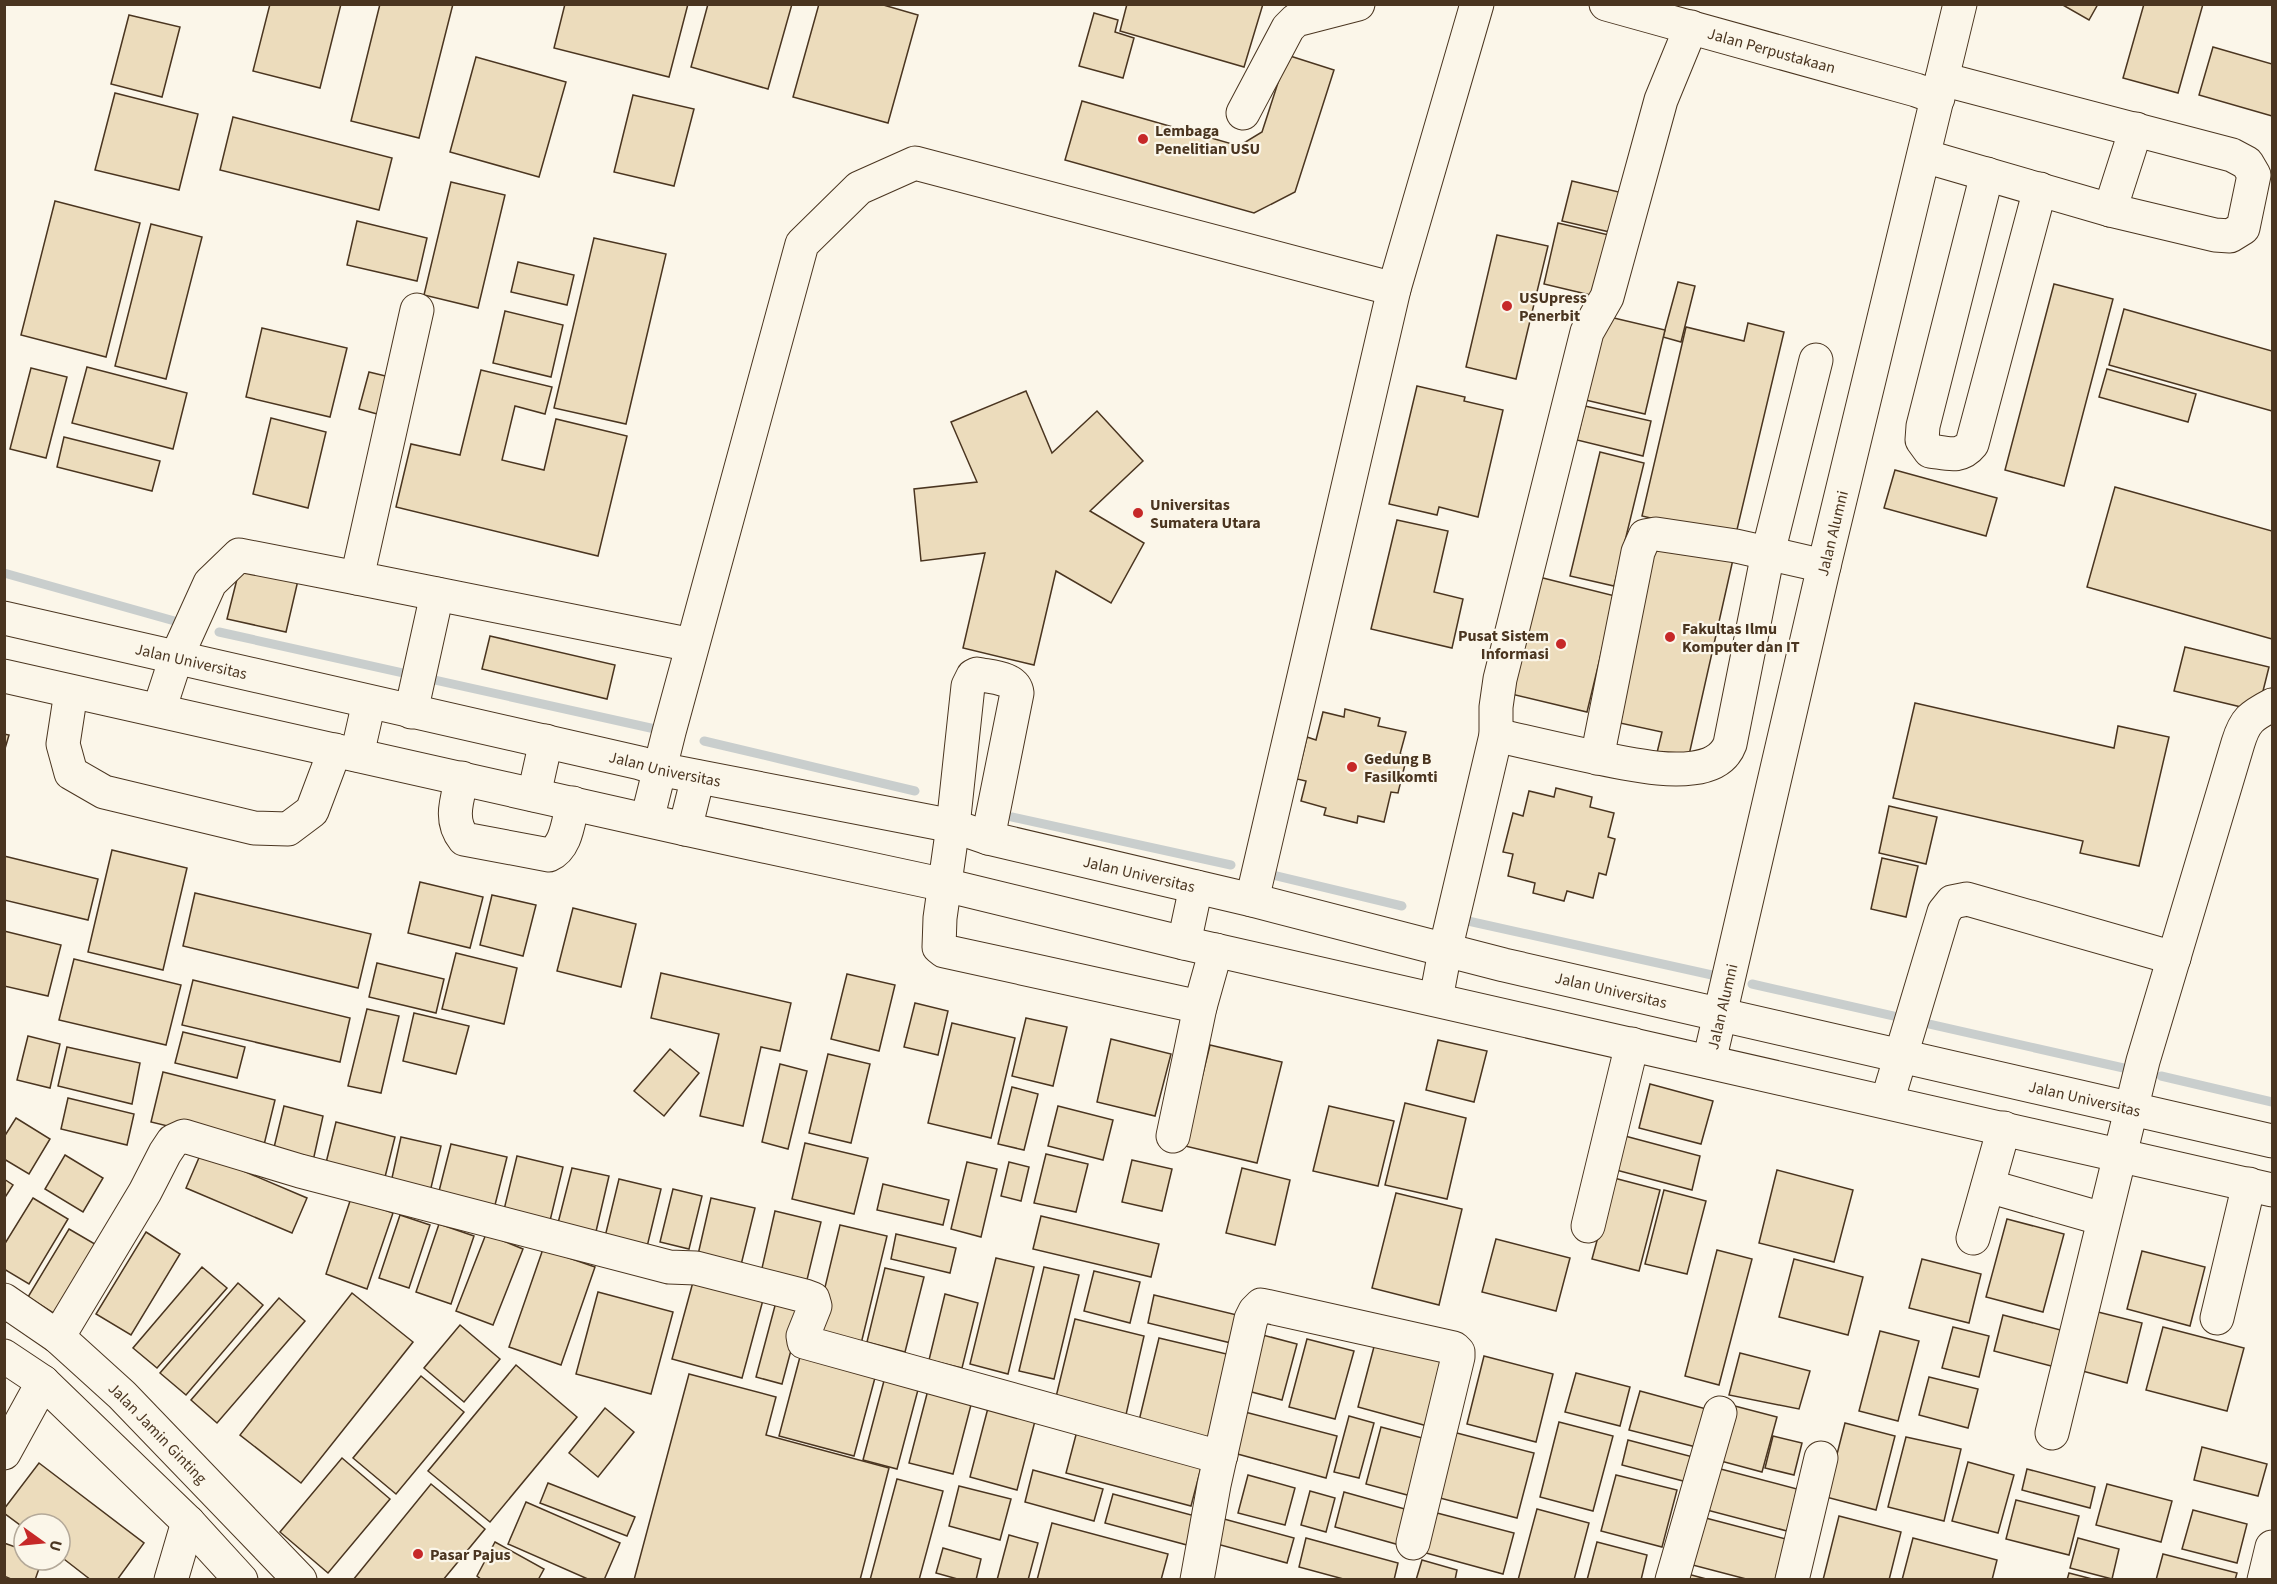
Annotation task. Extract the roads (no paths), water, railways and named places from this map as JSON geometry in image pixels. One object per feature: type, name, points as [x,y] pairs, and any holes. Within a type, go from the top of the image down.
[{"type":"street","points":[[1243,113],[1288,28],[1296,20],[1358,4]]},
{"type":"street","points":[[1252,900],[1394,289],[1478,4]]},
{"type":"street","name":"Jalan Perpustakaan","points":[[1606,4],[1932,89],[2136,129],[2232,155],[2247,163],[2254,175],[2243,228],[2230,236],[2215,235],[2110,210],[1924,156]]},
{"type":"street","name":"Jalan Alumni","points":[[1709,1062],[1824,566],[1924,156],[1932,89],[1960,4]]},
{"type":"street","points":[[1436,999],[1445,951],[1496,735],[1496,707],[1500,679],[1587,332],[1607,297],[1661,100],[1691,27]]},
{"type":"street","points":[[2110,210],[2136,129]]},
{"type":"street","points":[[648,820],[692,645],[802,244],[859,188],[915,163],[1394,289]]},
{"type":"street","points":[[1987,174],[1923,426],[1922,440],[1930,452],[1965,452],[1972,444],[2040,189]]},
{"type":"street","points":[[357,578],[417,310]]},
{"type":"street","points":[[1496,735],[1596,758],[1656,768],[1693,768],[1717,761],[1725,755],[1730,744],[1768,553],[1816,360]]},
{"type":"street","points":[[1596,758],[1638,552],[1645,536],[1656,534],[1736,546],[1824,566]]},
{"type":"street","points":[[159,710],[176,658],[210,583],[239,555],[692,645]]},
{"type":"street","points":[[411,712],[436,594]]},
{"type":"street","name":"Jalan Universitas","points":[[4,618],[546,741],[659,769],[953,826],[988,838],[1252,900],[1445,951],[1720,1015],[1908,1031],[2132,1109],[2272,1142]]},
{"type":"street","points":[[988,838],[1017,693],[1016,687],[1010,681],[977,674],[973,676],[968,686],[939,947],[944,951],[1200,1007]]},
{"type":"street","points":[[4,676],[945,885],[1184,943],[2261,1187],[2217,1318]]},
{"type":"street","points":[[71,692],[63,744],[71,773],[104,792],[254,828],[288,829],[312,811],[346,753],[369,702]]},
{"type":"street","points":[[2052,1433],[2144,1060],[2243,727],[2252,716],[2272,705]]},
{"type":"street","points":[[534,795],[546,741]]},
{"type":"street","points":[[685,829],[698,777]]},
{"type":"street","points":[[462,778],[454,816],[457,831],[464,839],[549,855],[557,851],[563,840],[573,803]]},
{"type":"street","points":[[1184,943],[1196,888]]},
{"type":"street","points":[[1887,1102],[1944,912],[1952,902],[1967,898],[2174,958]]},
{"type":"street","points":[[1173,1136],[1200,1007],[1216,950]]},
{"type":"street","points":[[1496,1013],[1504,965]]},
{"type":"street","points":[[1588,1226],[1632,1044]]},
{"type":"street","points":[[1973,1238],[2004,1128]]},
{"type":"street","points":[[58,1337],[145,1192],[165,1153],[173,1141],[184,1136],[300,1171],[669,1267],[696,1268],[805,1296],[813,1299],[815,1306],[803,1336],[804,1342],[1194,1450],[1221,1455]]},
{"type":"street","points":[[1988,1186],[2103,1219]]},
{"type":"street","name":"Jalan Jamin Ginting","points":[[4,1300],[58,1337],[122,1395],[300,1580]]},
{"type":"street","points":[[1197,1580],[1221,1455],[1251,1319],[1258,1307],[1266,1305],[1454,1348],[1458,1357],[1413,1543]]},
{"type":"street","points":[[4,1356],[43,1382],[188,1522],[241,1580]]},
{"type":"street","points":[[4,1453],[43,1382]]},
{"type":"street","points":[[1672,1580],[1720,1413]]},
{"type":"street","points":[[1792,1580],[1821,1458]]},
{"type":"street","points":[[171,1580],[188,1522]]},
{"type":"street","points":[[2264,1580],[2272,1547]]},
{"type":"waterway","points":[[4,573],[178,622]]},
{"type":"waterway","points":[[219,632],[664,731]]},
{"type":"waterway","points":[[704,741],[915,791]]},
{"type":"waterway","points":[[1012,817],[1231,865]]},
{"type":"waterway","points":[[1264,873],[1402,906]]},
{"type":"waterway","points":[[1459,919],[1712,975]]},
{"type":"waterway","points":[[1752,984],[2128,1069]]},
{"type":"waterway","points":[[2161,1076],[2272,1102]]},
{"type":"place","name":"Lembaga Penelitian USU","points":[[1143,139]]},
{"type":"place","name":"USUpress Penerbit","points":[[1507,306]]},
{"type":"place","name":"Universitas Sumatera Utara","points":[[1138,513]]},
{"type":"place","name":"Fakultas Ilmu Komputer dan IT","points":[[1670,637]]},
{"type":"place","name":"Pusat Sistem Informasi","points":[[1561,644]]},
{"type":"place","name":"Gedung B Fasilkomti","points":[[1352,767]]},
{"type":"place","name":"Pasar Pajus","points":[[418,1554]]}]
